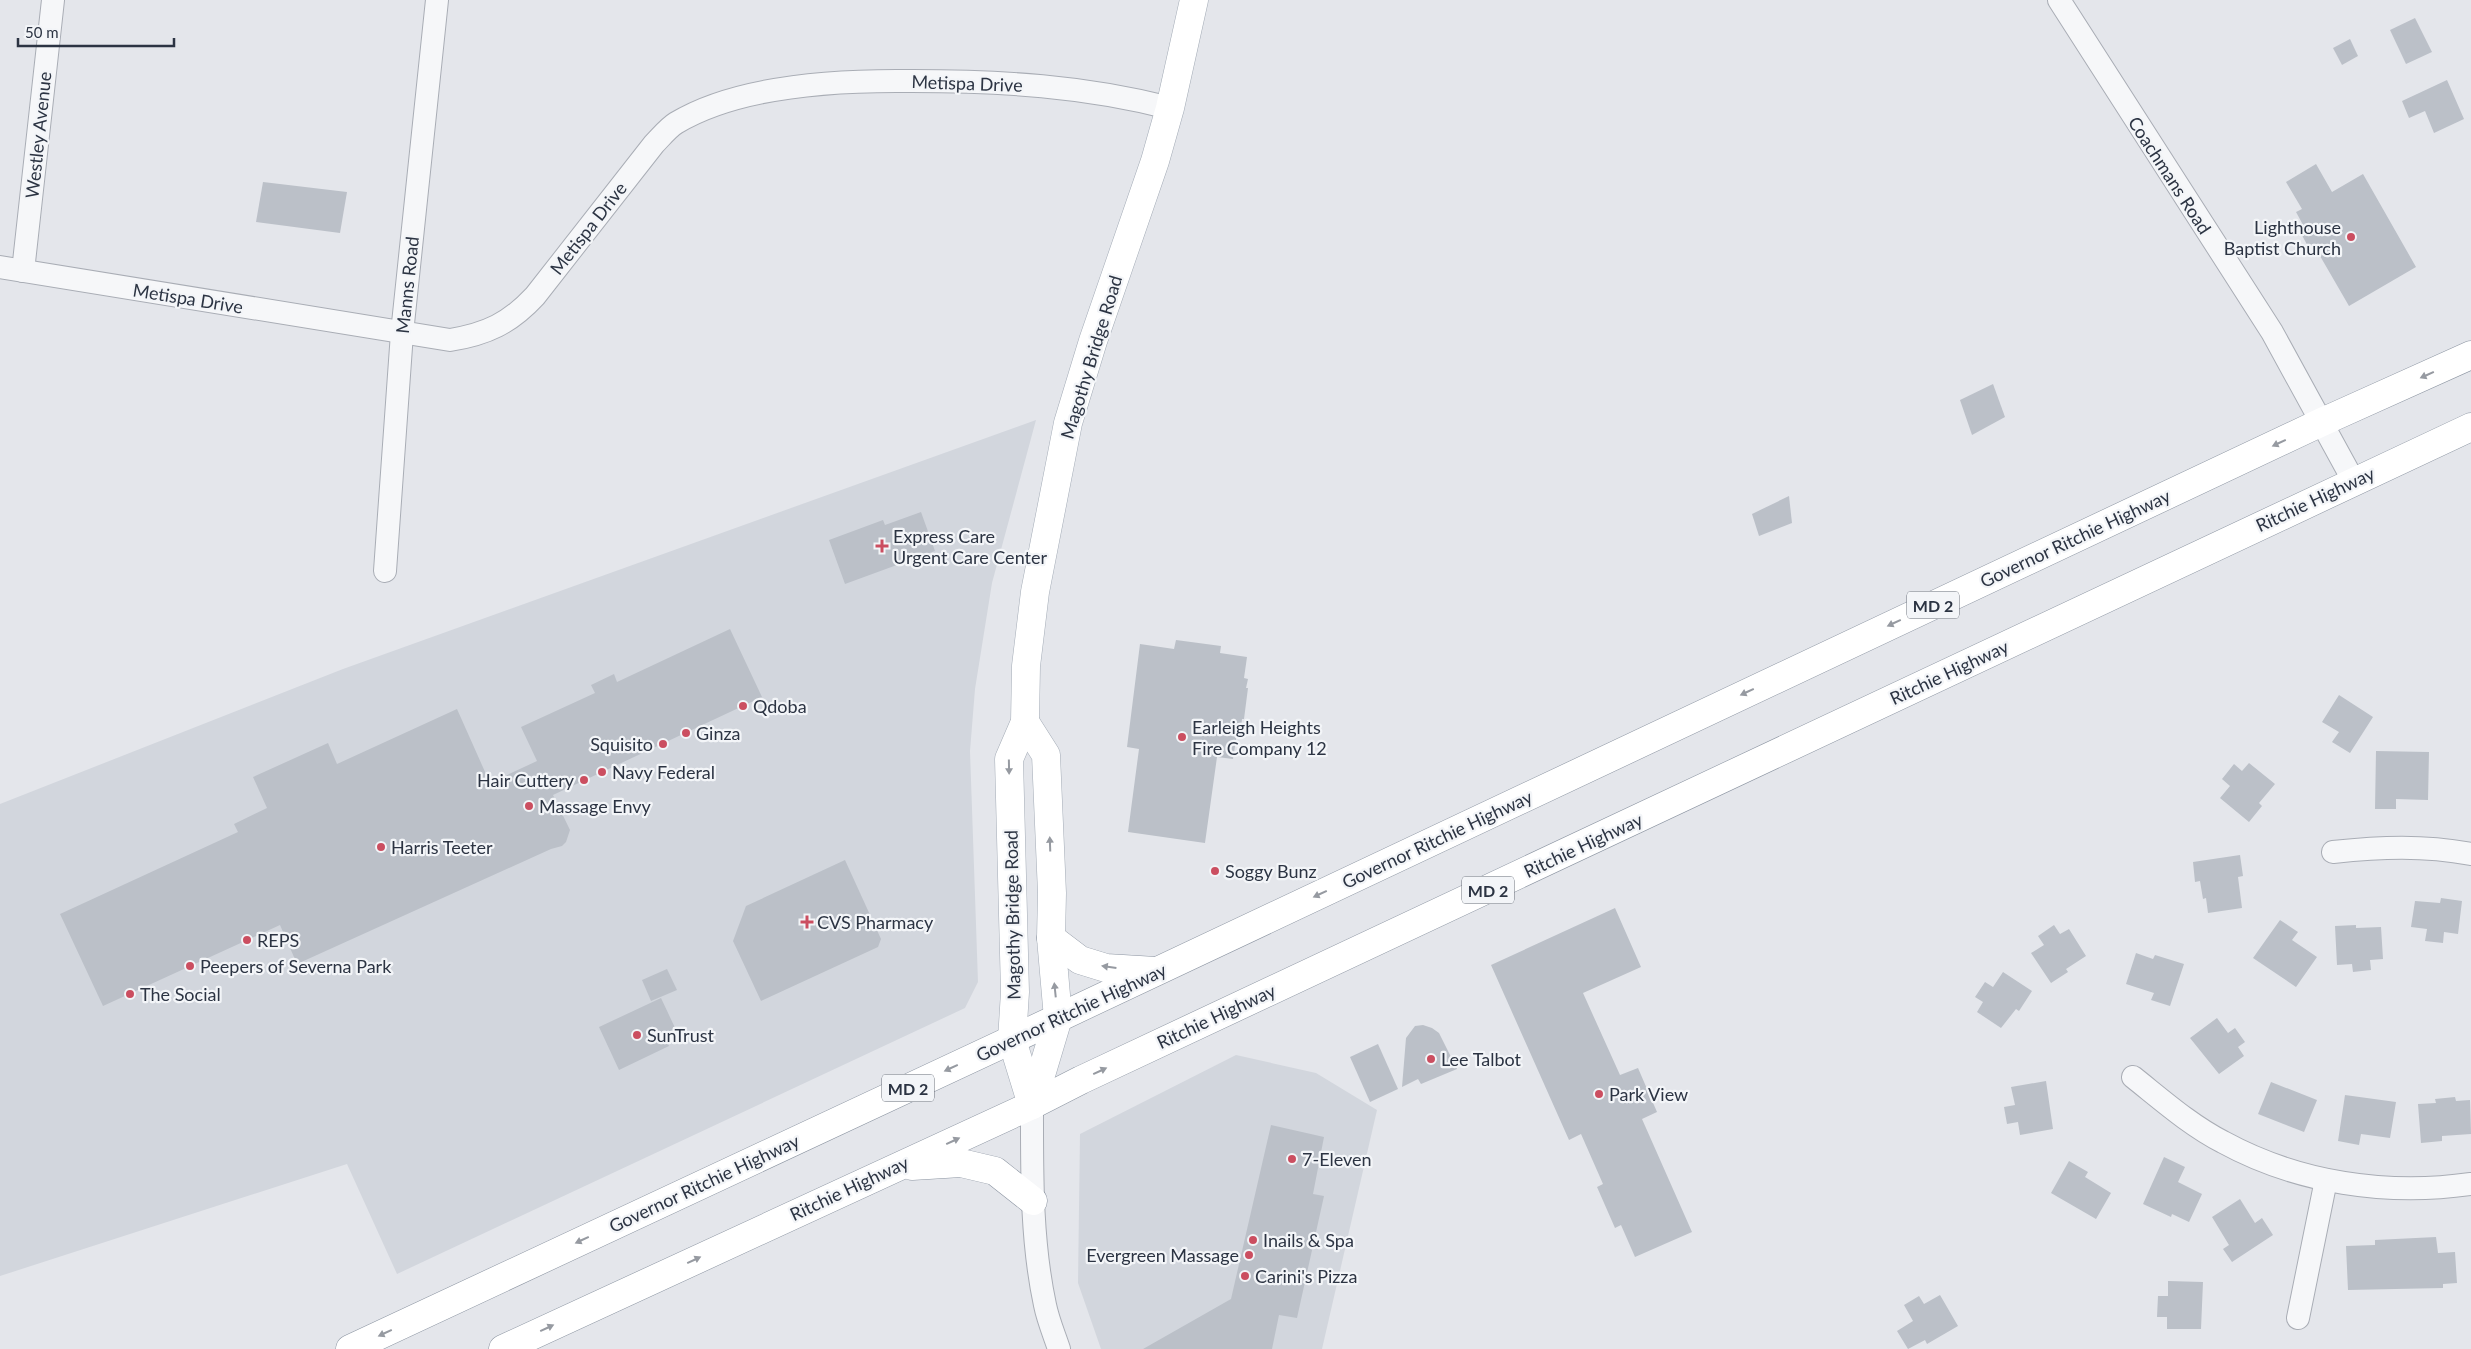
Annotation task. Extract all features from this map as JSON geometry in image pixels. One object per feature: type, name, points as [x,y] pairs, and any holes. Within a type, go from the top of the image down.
[{"type":"main road","name":"Magothy Bridge Road","points":[[1032,1105],[1012,1040],[1015,992],[1009,759],[1025,722],[1026,666],[1036,592],[1050,508],[1068,423],[1093,341],[1132,233],[1170,108],[1194,0]]},
{"type":"main road","name":"Governor Ritchie Highway","points":[[350,1349],[1012,1040],[2322,422],[2471,355]]},
{"type":"main road","name":"Ritchie Highway","points":[[503,1349],[1032,1105],[1080,1080],[2471,426]]},
{"type":"main road","points":[[1025,722],[1046,755],[1052,893],[1051,938],[1058,1018],[1032,1105]]},
{"type":"main road","points":[[1051,938],[1080,960],[1106,968],[1157,971]]},
{"type":"main road","points":[[898,1166],[961,1164],[995,1171],[1033,1201]]},
{"type":"street","name":"Westley Avenue","points":[[23,271],[53,0]]},
{"type":"street","name":"Manns Road","points":[[384,572],[402,333],[437,0]]},
{"type":"street","name":"Coachmans Road","points":[[2059,0],[2272,332],[2353,480]]},
{"type":"street","name":"Metispa Drive","points":[[0,267],[450,340],[464,338],[496,327],[517,315],[535,296],[654,144],[675,124],[700,111],[731,101],[806,86],[856,80],[994,81],[1100,92],[1170,108]]},
{"type":"street","points":[[2333,852],[2393,846],[2443,849],[2471,854]]},
{"type":"street","points":[[2133,1078],[2183,1117],[2221,1142],[2254,1158],[2326,1180],[2385,1189],[2426,1190],[2471,1184]]},
{"type":"street","points":[[1032,1105],[1033,1201],[1038,1259],[1046,1306],[1059,1349]]},
{"type":"street","points":[[2298,1318],[2326,1180]]},
{"type":"shaded area","points":[[1036,420],[992,583],[975,689],[970,751],[978,982],[965,1008],[397,1274],[347,1164],[0,1276],[0,804],[343,669]]},
{"type":"shaded area","points":[[1236,1055],[1316,1073],[1377,1110],[1322,1349],[1101,1349],[1078,1283],[1080,1134]]},
{"type":"building","points":[[2415,18],[2432,52],[2406,64],[2390,30]]},
{"type":"building","points":[[2350,39],[2358,56],[2342,65],[2333,48]]},
{"type":"building","points":[[2447,80],[2464,119],[2434,133],[2425,111],[2409,118],[2402,101]]},
{"type":"building","name":"Lighthouse Baptist Church","points":[[2316,164],[2332,192],[2363,174],[2416,267],[2349,306],[2316,249],[2311,252],[2297,226],[2302,223],[2296,212],[2302,209],[2286,182]]},
{"type":"building","points":[[263,182],[347,192],[340,233],[256,222]]},
{"type":"building","points":[[1993,384],[2005,417],[1972,435],[1960,400]]},
{"type":"building","points":[[1789,496],[1792,523],[1759,536],[1752,514]]},
{"type":"building","name":"Express Care Urgent Care Center","points":[[921,512],[935,551],[845,584],[829,540],[883,520],[885,525]]},
{"type":"building","points":[[730,629],[762,697],[553,795],[570,830],[566,842],[562,846],[551,849],[297,964],[280,925],[103,1006],[60,914],[238,832],[234,824],[267,808],[253,777],[328,743],[337,764],[457,709],[490,783],[537,761],[521,727],[595,693],[591,685],[614,674],[617,682]]},
{"type":"building","name":"Earleigh Heights Fire Company 12","points":[[1176,640],[1221,646],[1220,653],[1247,657],[1244,678],[1248,679],[1246,688],[1248,688],[1244,719],[1242,719],[1241,728],[1238,727],[1233,759],[1217,757],[1205,843],[1128,832],[1139,749],[1127,747],[1140,644],[1174,649]]},
{"type":"building","points":[[2339,695],[2373,717],[2350,753],[2332,742],[2339,732],[2322,722]]},
{"type":"building","points":[[2376,751],[2429,752],[2428,800],[2396,799],[2396,809],[2375,809]]},
{"type":"building","points":[[2249,763],[2275,784],[2259,803],[2262,806],[2249,822],[2220,798],[2230,786],[2222,779],[2234,764],[2242,771]]},
{"type":"building","points":[[2240,855],[2243,876],[2238,877],[2242,908],[2208,913],[2206,898],[2203,899],[2200,881],[2195,882],[2193,862]]},
{"type":"building","name":"CVS Pharmacy","points":[[845,860],[881,939],[878,947],[761,1001],[733,941],[746,906]]},
{"type":"building","points":[[2441,898],[2462,901],[2458,934],[2444,932],[2443,943],[2425,941],[2427,929],[2411,927],[2415,901],[2440,903]]},
{"type":"building","name":"Park View","points":[[1615,908],[1641,967],[1583,993],[1620,1075],[1638,1068],[1657,1112],[1642,1119],[1692,1232],[1635,1257],[1621,1225],[1615,1228],[1597,1187],[1603,1184],[1581,1134],[1569,1140],[1491,965]]},
{"type":"building","points":[[2280,920],[2298,932],[2292,940],[2317,957],[2296,987],[2253,958]]},
{"type":"building","points":[[2054,925],[2060,934],[2069,929],[2086,956],[2066,969],[2068,972],[2051,983],[2031,953],[2044,945],[2038,936]]},
{"type":"building","points":[[2356,925],[2356,928],[2381,927],[2383,959],[2370,960],[2371,970],[2353,972],[2352,964],[2337,965],[2335,926]]},
{"type":"building","points":[[2136,953],[2153,959],[2155,955],[2184,964],[2170,1006],[2151,1000],[2154,993],[2126,984]]},
{"type":"building","points":[[667,969],[677,990],[651,1001],[642,980]]},
{"type":"building","points":[[2003,972],[2032,991],[2019,1011],[2016,1009],[2001,1028],[1977,1012],[1983,1002],[1975,997],[1985,982],[1993,987]]},
{"type":"building","name":"SunTrust","points":[[661,998],[677,1032],[666,1037],[669,1046],[619,1070],[599,1027]]},
{"type":"building","points":[[2217,1018],[2228,1033],[2235,1028],[2245,1042],[2238,1047],[2244,1056],[2219,1074],[2190,1038]]},
{"type":"building","name":"Lee Talbot","points":[[1423,1025],[1439,1033],[1457,1069],[1421,1084],[1418,1079],[1402,1087],[1406,1038],[1415,1026]]},
{"type":"building","points":[[1378,1044],[1398,1089],[1370,1102],[1350,1057]]},
{"type":"building","points":[[2046,1081],[2053,1129],[2020,1135],[2018,1122],[2007,1124],[2004,1107],[2015,1105],[2011,1087]]},
{"type":"building","points":[[2271,1082],[2317,1100],[2304,1132],[2258,1114]]},
{"type":"building","points":[[2345,1095],[2396,1102],[2390,1138],[2361,1134],[2359,1145],[2338,1141]]},
{"type":"building","points":[[2455,1097],[2456,1101],[2470,1100],[2471,1134],[2442,1136],[2442,1141],[2421,1143],[2418,1104],[2436,1103],[2435,1099]]},
{"type":"building","points":[[1271,1125],[1324,1137],[1313,1194],[1324,1196],[1297,1318],[1279,1315],[1272,1349],[1143,1349],[1231,1299]]},
{"type":"building","points":[[2164,1157],[2185,1167],[2178,1182],[2202,1194],[2189,1222],[2172,1214],[2171,1217],[2143,1204]]},
{"type":"building","points":[[2069,1161],[2088,1172],[2085,1177],[2111,1193],[2096,1219],[2051,1193]]},
{"type":"building","points":[[2240,1199],[2255,1223],[2262,1218],[2273,1235],[2232,1262],[2223,1249],[2229,1245],[2212,1217]]},
{"type":"building","points":[[2436,1237],[2438,1253],[2455,1252],[2457,1283],[2443,1284],[2443,1288],[2348,1290],[2346,1246],[2375,1245],[2375,1240]]},
{"type":"building","points":[[2168,1281],[2203,1282],[2201,1329],[2167,1329],[2167,1317],[2157,1317],[2158,1296],[2168,1296]]},
{"type":"building","points":[[1940,1295],[1958,1326],[1927,1344],[1925,1340],[1908,1349],[1897,1331],[1913,1321],[1904,1305],[1919,1296],[1924,1304]]},
{"type":"place","name":"Lighthouse Baptist Church","points":[[2351,237]]},
{"type":"place","name":"Express Care Urgent Care Center","points":[[882,546]]},
{"type":"place","name":"Qdoba","points":[[743,706]]},
{"type":"place","name":"Ginza","points":[[686,733]]},
{"type":"place","name":"Earleigh Heights Fire Company 12","points":[[1182,737]]},
{"type":"place","name":"Squisito","points":[[663,744]]},
{"type":"place","name":"Navy Federal","points":[[602,772]]},
{"type":"place","name":"Hair Cuttery","points":[[584,780]]},
{"type":"place","name":"Massage Envy","points":[[529,806]]},
{"type":"place","name":"Harris Teeter","points":[[381,847]]},
{"type":"place","name":"Soggy Bunz","points":[[1215,871]]},
{"type":"place","name":"CVS Pharmacy","points":[[807,922]]},
{"type":"place","name":"REPS","points":[[247,940]]},
{"type":"place","name":"Peepers of Severna Park","points":[[190,966]]},
{"type":"place","name":"The Social","points":[[130,994]]},
{"type":"place","name":"SunTrust","points":[[637,1035]]},
{"type":"place","name":"Lee Talbot","points":[[1431,1059]]},
{"type":"place","name":"Park View","points":[[1599,1094]]},
{"type":"place","name":"7-Eleven","points":[[1292,1159]]},
{"type":"place","name":"Inails & Spa","points":[[1253,1240]]},
{"type":"place","name":"Evergreen Massage","points":[[1249,1255]]},
{"type":"place","name":"Carini's Pizza","points":[[1245,1276]]}]
